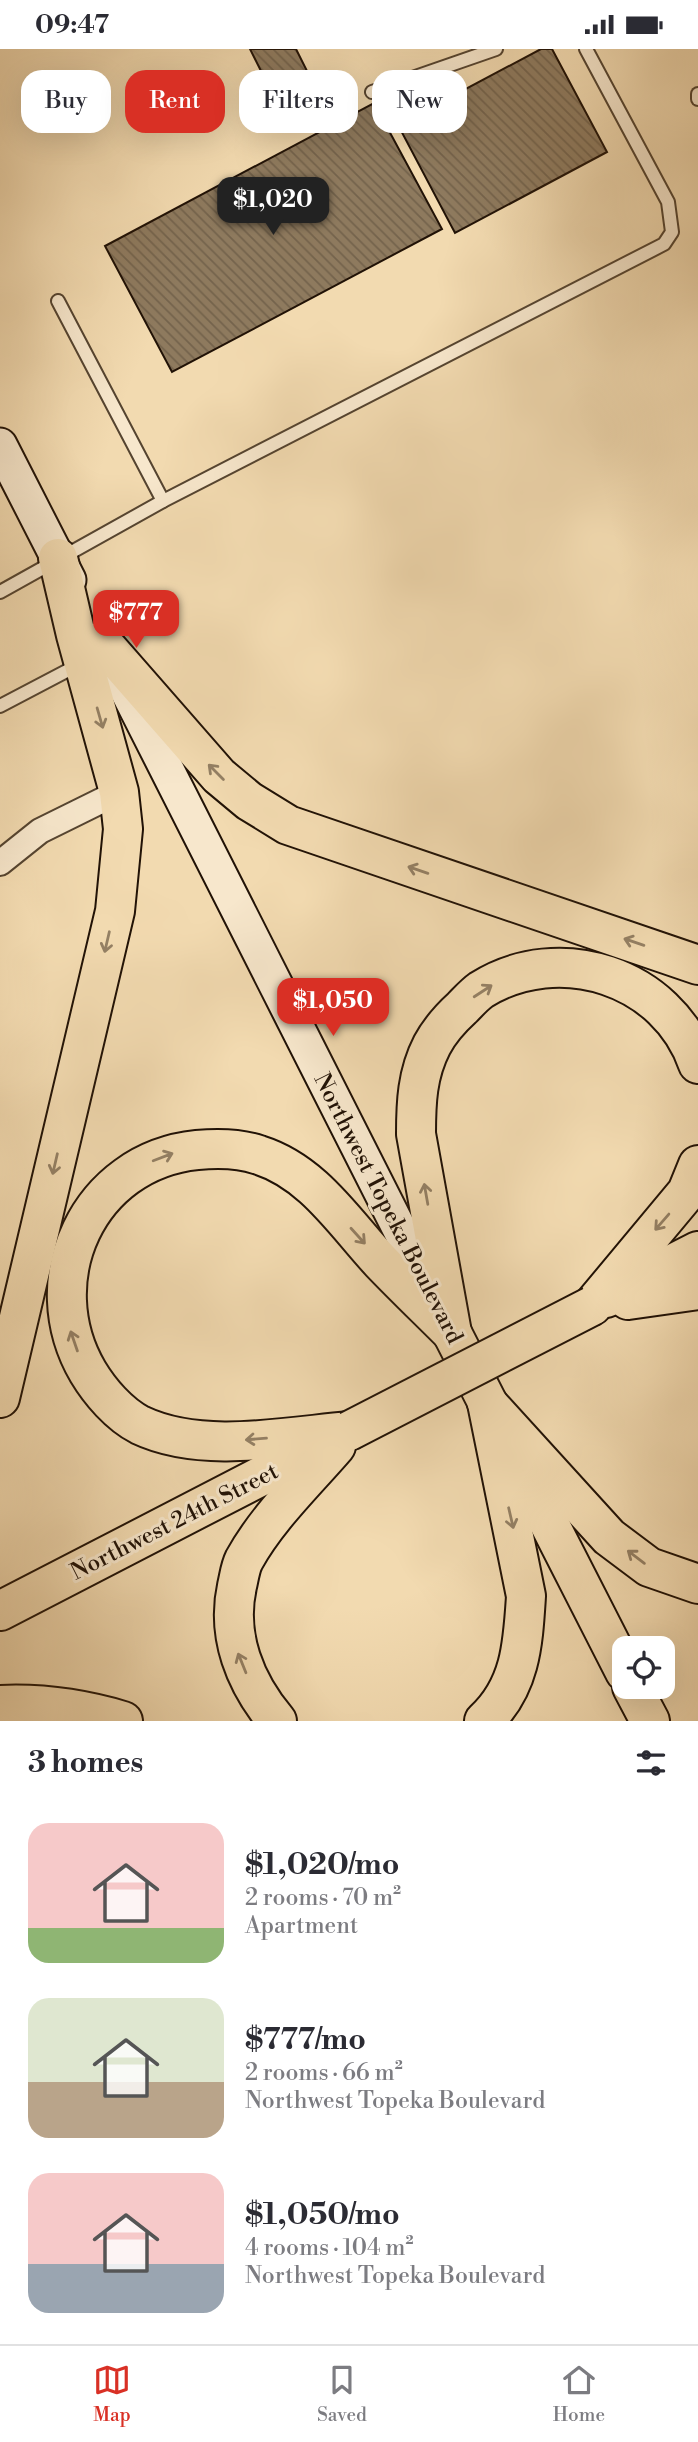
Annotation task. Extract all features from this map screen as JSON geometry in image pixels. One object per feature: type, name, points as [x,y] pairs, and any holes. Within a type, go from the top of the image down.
[{"type":"main road","points":[[0,445],[58,558],[93,651],[123,828],[115,911],[0,1398]]},
{"type":"main road","points":[[93,651],[219,776],[249,801],[288,825],[698,965]]},
{"type":"main road","name":"Northwest Topeka Boulevard","points":[[93,651],[452,1333],[612,1647]]},
{"type":"main road","points":[[452,1333],[416,1134],[416,1102],[420,1075],[432,1044],[453,1017],[480,991],[511,976],[566,966],[601,972],[629,984],[666,1013],[693,1049],[698,1064]]},
{"type":"main road","points":[[349,1431],[226,1442],[198,1440],[139,1424],[117,1407],[96,1386],[82,1361],[71,1338],[68,1315],[69,1265],[80,1231],[97,1203],[120,1180],[145,1164],[176,1152],[233,1149],[260,1155],[288,1168],[312,1184],[381,1262],[452,1333]]},
{"type":"main road","points":[[592,1306],[687,1192],[698,1165]]},
{"type":"main road","name":"Northwest 24th Street","points":[[0,1612],[698,1251]]},
{"type":"main road","points":[[592,1306],[698,1290]]},
{"type":"main road","points":[[487,1403],[609,1537],[649,1567],[698,1584]]},
{"type":"main road","points":[[484,1721],[499,1705],[516,1676],[526,1596],[487,1403]]},
{"type":"main road","points":[[276,1721],[262,1703],[237,1649],[233,1602],[238,1581],[243,1562],[269,1523],[349,1431]]},
{"type":"main road","points":[[638,1699],[650,1721]]},
{"type":"main road","points":[[0,1705],[44,1705],[86,1711],[123,1721]]},
{"type":"street","points":[[0,863],[40,831],[119,792]]},
{"type":"lane","points":[[435,70],[496,49]]},
{"type":"lane","points":[[0,592],[163,502],[664,244],[672,232],[668,202],[586,49]]},
{"type":"lane","points":[[58,301],[163,502]]},
{"type":"lane","points":[[0,706],[93,651]]},
{"type":"building","points":[[250,49],[296,49],[306,70],[260,70]]},
{"type":"building","points":[[541,49],[552,49],[607,152],[455,233],[402,133],[467,133],[467,88]]},
{"type":"building","points":[[372,104],[372,133],[390,133],[442,229],[172,372],[105,246],[318,133],[358,133],[358,112]]}]
